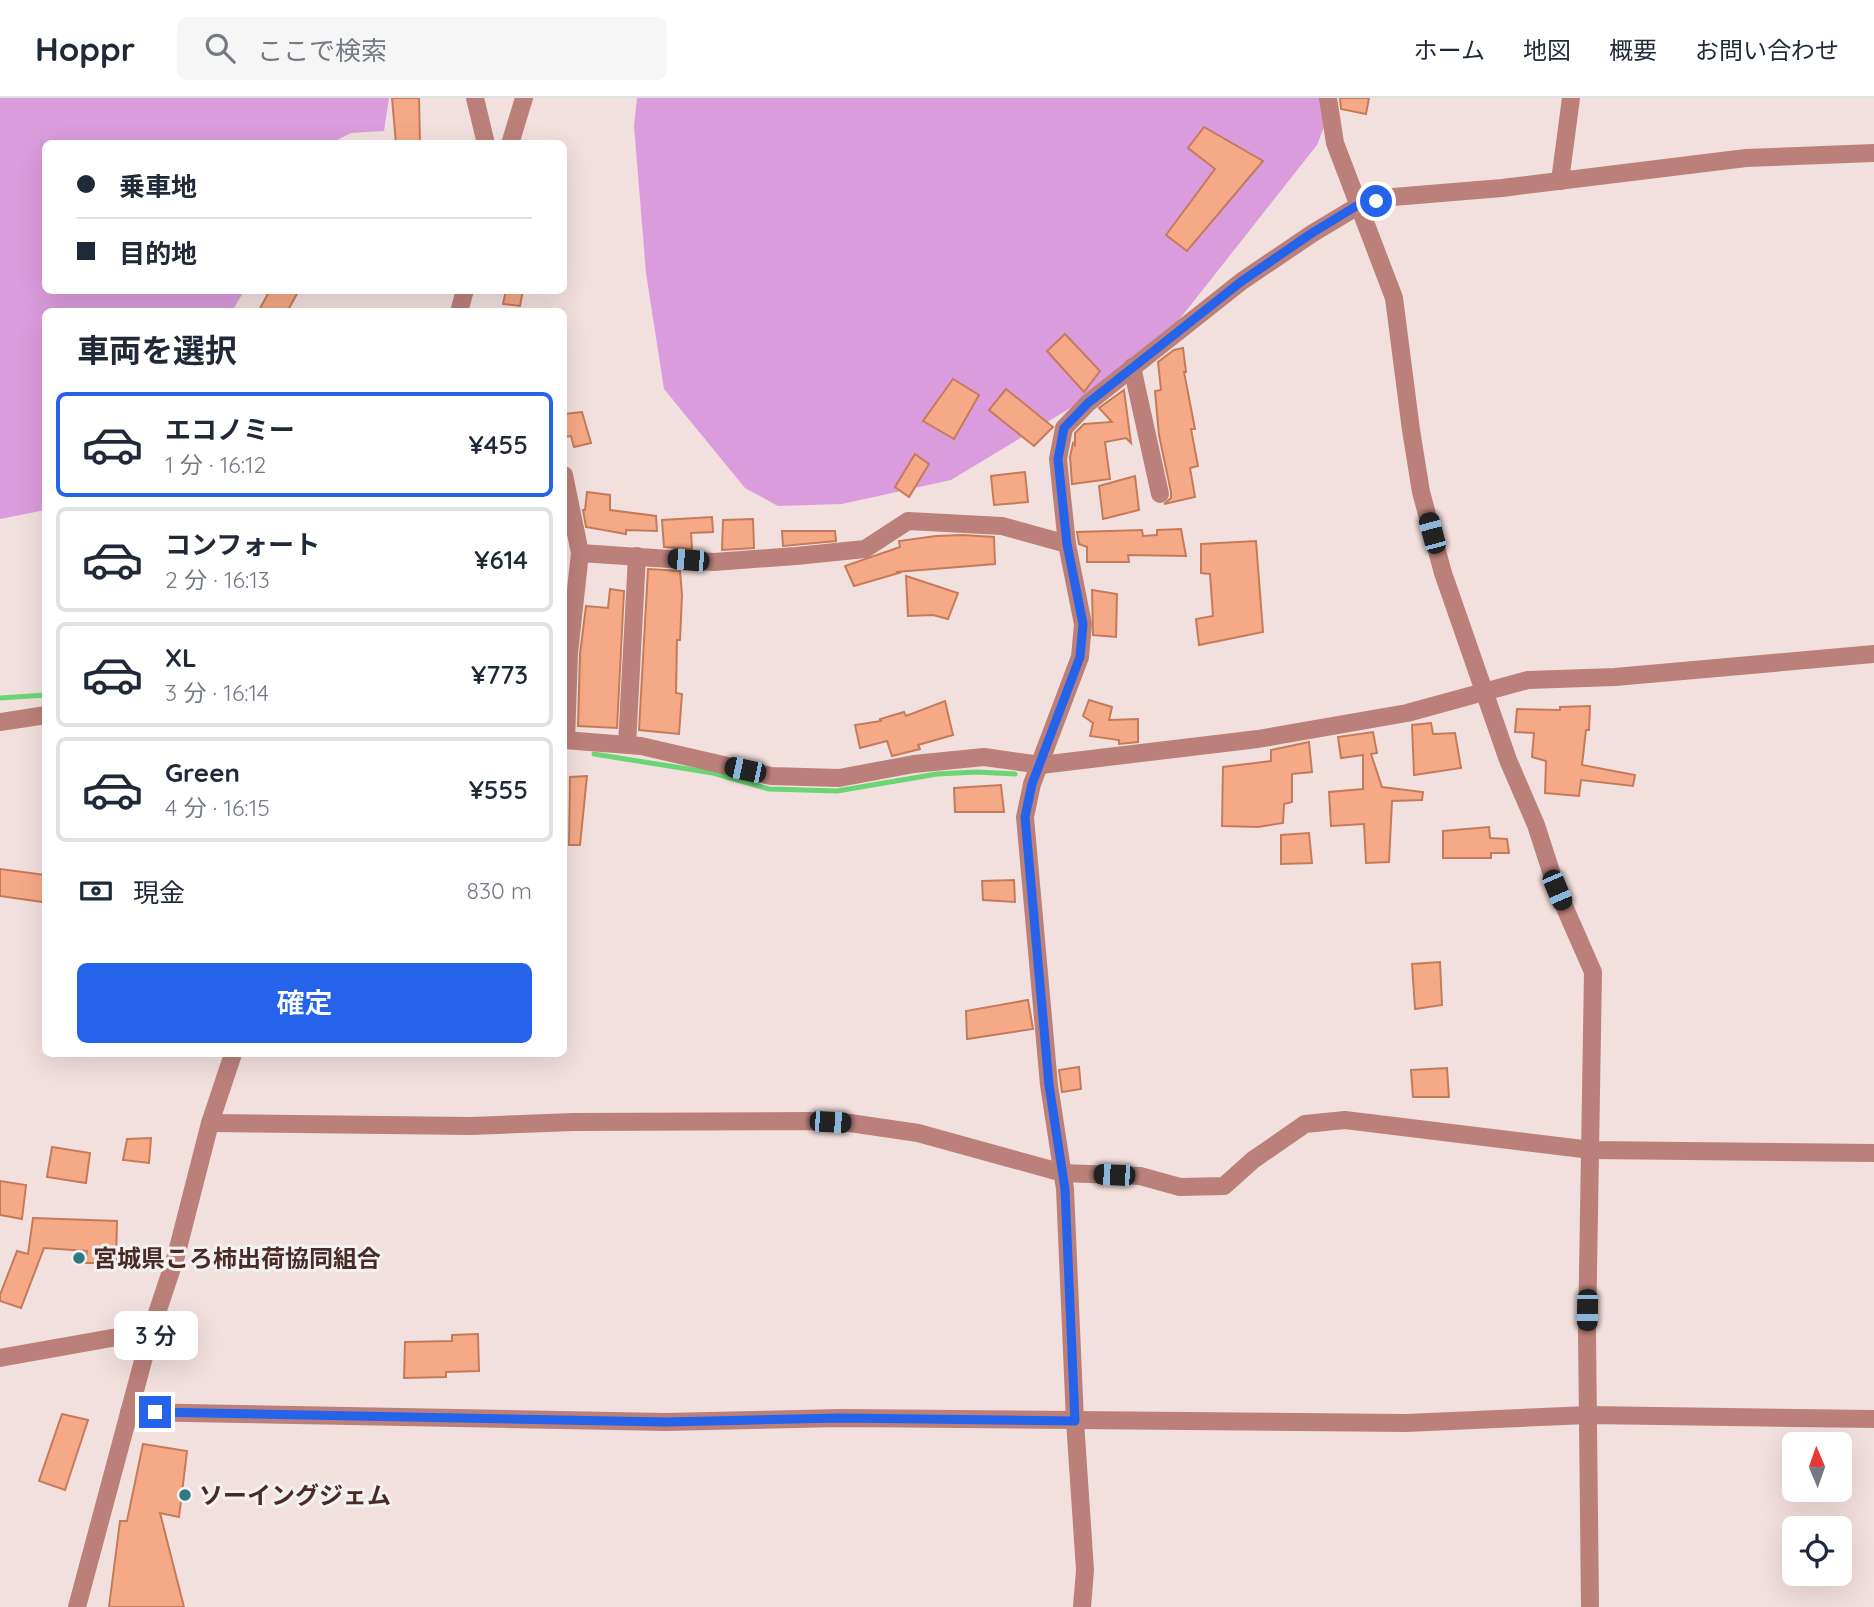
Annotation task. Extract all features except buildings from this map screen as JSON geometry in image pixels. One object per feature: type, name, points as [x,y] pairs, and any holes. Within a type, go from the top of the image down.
[{"type":"street","points":[[475,98],[485,140]]},
{"type":"street","points":[[511,140],[524,98]]},
{"type":"street","points":[[1328,98],[1335,143],[1394,298],[1410,430],[1421,492],[1443,573],[1482,691],[1536,825],[1557,890],[1593,972],[1587,1332],[1590,1607]]},
{"type":"street","points":[[1560,181],[1571,98]]},
{"type":"street","points":[[1082,1607],[1085,1570],[1063,1173],[1049,1085],[1025,817],[1032,784],[1080,657],[1083,624],[1067,544],[1058,459],[1064,428],[1088,403],[1242,281],[1358,205],[1393,197],[1560,181],[1746,158],[1874,153]]},
{"type":"street","points":[[1132,367],[1160,494]]},
{"type":"street","points":[[567,490],[580,553],[567,696]]},
{"type":"street","points":[[580,553],[714,562],[865,548],[908,521],[1002,526],[1067,544]]},
{"type":"street","points":[[627,745],[637,556]]},
{"type":"street","points":[[567,740],[627,745],[771,775],[839,778],[914,764],[984,758],[1041,765],[1272,737],[1407,713],[1528,680],[1615,677],[1874,654]]},
{"type":"street","points":[[0,722],[42,716]]},
{"type":"street","points":[[77,1607],[150,1331],[176,1256],[210,1123],[232,1057]]},
{"type":"street","points":[[210,1123],[471,1126],[573,1122],[850,1123],[918,1133],[1063,1173],[1140,1175],[1180,1187],[1224,1186],[1252,1160],[1305,1125],[1345,1120],[1591,1150],[1874,1153]]},
{"type":"street","points":[[0,1358],[150,1331]]},
{"type":"street","points":[[129,1412],[666,1422],[841,1418],[1406,1423],[1588,1415],[1874,1419]]},
{"type":"shaded area","points":[[0,98],[389,98],[384,131],[351,133],[337,140],[42,140],[42,294],[242,294],[234,308],[42,308],[42,511],[0,519]]},
{"type":"shaded area","points":[[637,98],[1335,98],[1317,145],[1145,363],[951,480],[842,504],[778,506],[745,488],[664,389],[646,273],[634,126]]},
{"type":"waterway","points":[[0,698],[42,695]]},
{"type":"waterway","points":[[594,754],[713,773],[769,789],[837,791],[937,774],[1015,774]]},
{"type":"place","name":"宮城県ころ柿出荷協同組合","points":[[79,1258]]},
{"type":"place","name":"ソーイングジェム","points":[[185,1495]]},
{"type":"route","points":[[155,1412],[666,1422],[841,1418],[1075,1421],[1065,1189],[1049,1085],[1025,817],[1032,784],[1080,657],[1083,624],[1067,544],[1058,459],[1064,428],[1088,403],[1242,281],[1358,205],[1376,201]]}]
